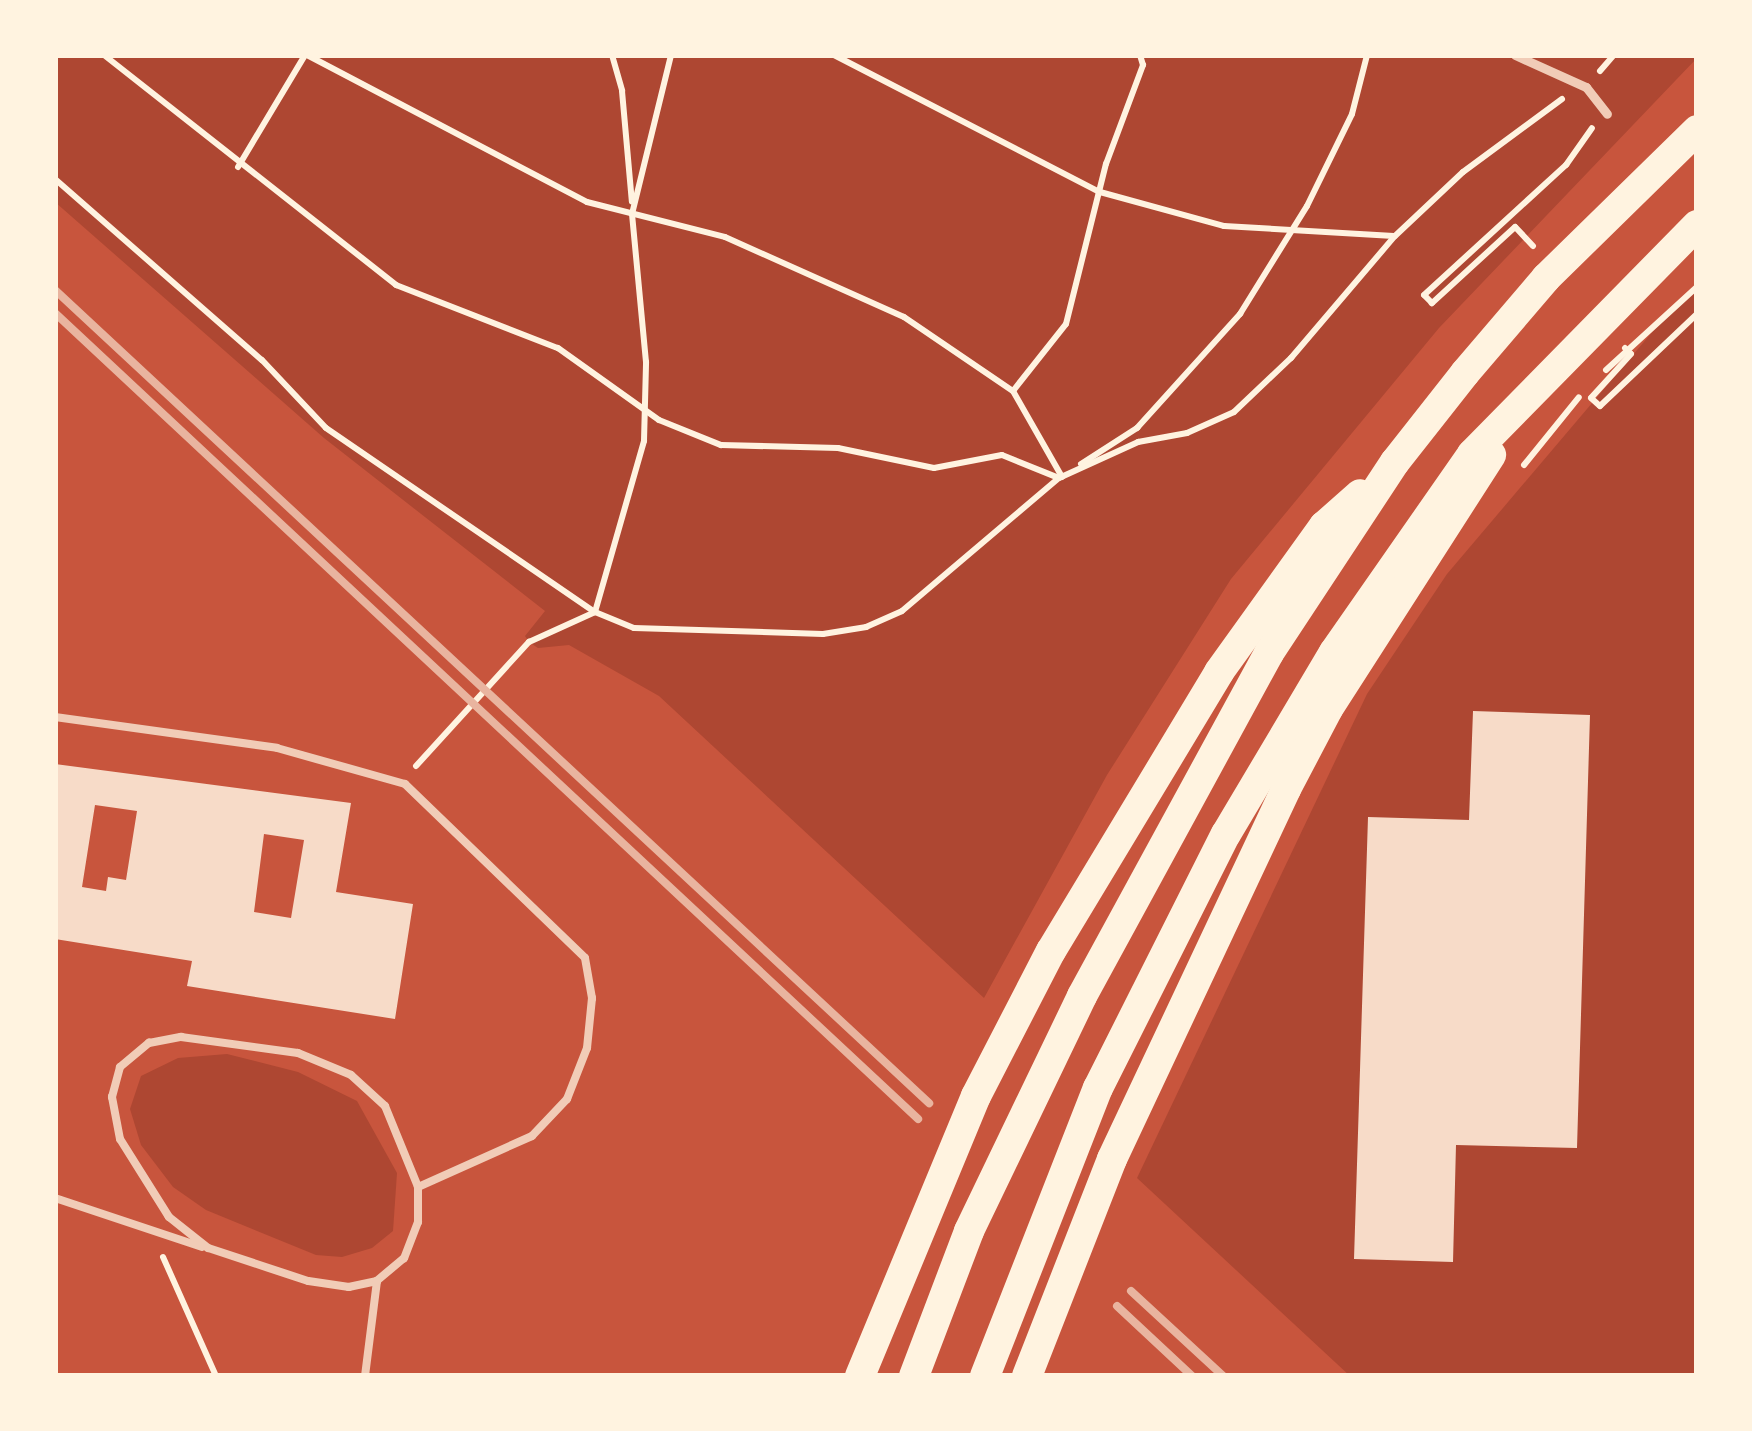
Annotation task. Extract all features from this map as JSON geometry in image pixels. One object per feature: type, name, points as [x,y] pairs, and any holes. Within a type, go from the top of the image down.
[{"type":"highway","points":[[914,1376],[969,1231],[1082,996],[1269,653],[1396,462],[1546,278],[1697,130]]},
{"type":"highway","points":[[985,1376],[1098,1088],[1226,834],[1424,518],[1527,392],[1697,225]]},
{"type":"highway","points":[[1026,1376],[1178,1014],[1311,741],[1456,517],[1527,392]]},
{"type":"highway","points":[[860,1376],[917,1226],[1007,1030],[1092,880],[1264,604],[1324,526],[1396,462]]},
{"type":"highway","points":[[1035,1376],[1066,1273]]},
{"type":"street","points":[[1515,55],[1586,87],[1607,114]]},
{"type":"lane","points":[[55,717],[277,748],[405,784],[586,958],[592,998],[587,1048],[567,1099],[532,1136],[418,1188]]},
{"type":"lane","points":[[55,1198],[152,1233],[308,1281],[349,1287],[377,1281],[404,1258],[418,1222],[418,1188],[385,1106],[351,1074],[298,1053],[214,1038],[149,1043],[120,1067],[114,1118],[138,1174],[169,1217],[208,1248]]},
{"type":"lane","points":[[365,1376],[377,1281]]},
{"type":"path","points":[[104,55],[238,167],[396,285],[558,348],[644,409],[722,445],[838,448],[934,468],[1002,455],[1059,478],[1138,442],[1187,433],[1234,412],[1291,358],[1395,236],[1504,139],[1586,87]]},
{"type":"path","points":[[238,167],[306,55],[587,202],[725,237],[904,317],[1013,391],[1059,478]]},
{"type":"path","points":[[405,784],[446,729],[529,642],[595,612],[644,441],[622,91],[612,55]]},
{"type":"path","points":[[632,214],[671,55]]},
{"type":"path","points":[[834,55],[1100,192],[1224,226],[1290,228],[1352,238],[1395,236]]},
{"type":"path","points":[[1013,391],[1066,324],[1100,192],[1143,65],[1140,55]]},
{"type":"path","points":[[55,179],[262,360],[326,428],[595,612],[634,628],[823,634],[866,627],[902,611],[1059,478],[1137,428],[1190,373],[1240,314],[1290,228],[1352,114],[1367,55]]},
{"type":"path","points":[[1516,474],[1588,386],[1697,287]]},
{"type":"path","points":[[152,1233],[216,1376]]},
{"type":"shaded area","points":[[55,55],[1697,58],[1439,328],[1231,579],[1107,775],[984,998],[659,696],[569,645],[538,648],[529,642],[525,636],[545,611],[324,438],[55,202]]},
{"type":"shaded area","points":[[1697,291],[1697,1376],[1350,1376],[1137,1178],[1367,694],[1447,574],[1665,317]]},
{"type":"shaded area","points":[[227,1054],[298,1072],[357,1101],[397,1173],[393,1231],[372,1248],[342,1257],[316,1255],[206,1210],[173,1187],[141,1145],[130,1109],[141,1076],[178,1058]]},
{"type":"building","points":[[1473,711],[1590,715],[1577,1148],[1456,1145],[1453,1262],[1354,1259],[1368,817],[1469,820]]},
{"type":"building","points":[[55,764],[351,803],[336,892],[413,904],[395,1019],[187,986],[192,961],[55,939]],"holes":[[[95,805],[137,811],[126,880],[108,877],[106,891],[82,887]],[[264,834],[304,840],[291,918],[254,912]]]},
{"type":"railway","points":[[55,290],[929,1103]]},
{"type":"railway","points":[[55,313],[918,1119]]},
{"type":"railway","points":[[1131,1291],[1223,1376]]},
{"type":"railway","points":[[1117,1306],[1192,1376]]}]
